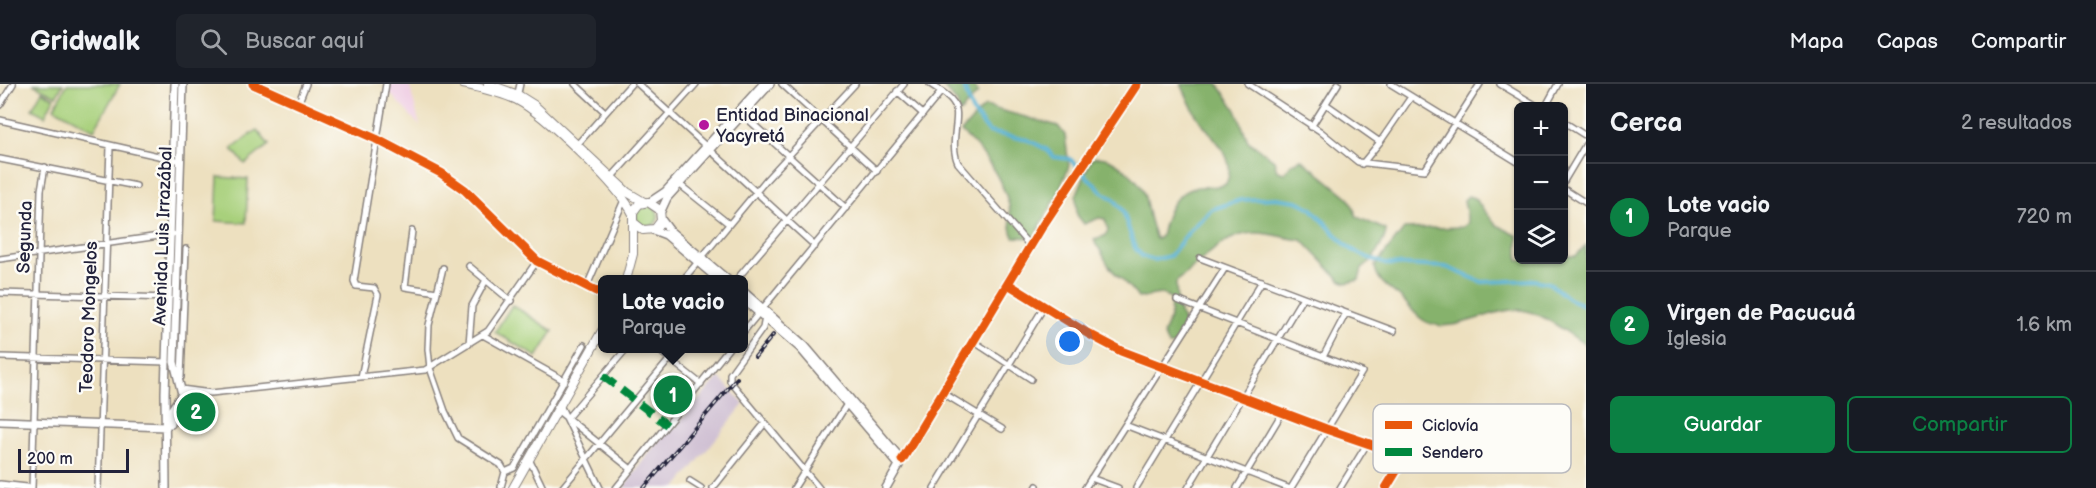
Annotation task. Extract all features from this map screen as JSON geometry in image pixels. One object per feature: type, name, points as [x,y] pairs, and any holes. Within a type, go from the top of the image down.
[{"type":"highway","points":[[463,84],[517,97]]},
{"type":"highway","points":[[488,84],[517,97],[610,179],[630,195],[647,202],[661,215],[633,254]]},
{"type":"highway","points":[[610,179],[633,214],[633,254],[627,275]]},
{"type":"highway","points":[[633,214],[637,206],[647,202]]},
{"type":"highway","points":[[634,224],[639,228],[650,230]]},
{"type":"highway","points":[[514,485],[558,408],[567,382],[598,338]]},
{"type":"main road","name":"Avenida Luis Irrazábal","points":[[166,474],[171,414],[178,401],[180,389],[174,362],[180,308],[174,234],[172,159],[175,84]]},
{"type":"main road","name":"Avenida Luis Irrazábal","points":[[166,488],[169,298],[180,161],[183,84]]},
{"type":"main road","points":[[715,275],[666,227],[661,215],[664,201],[763,84]]},
{"type":"main road","points":[[741,112],[770,84]]},
{"type":"main road","points":[[647,202],[665,192],[709,148]]},
{"type":"main road","points":[[650,230],[666,236],[722,275]]},
{"type":"main road","points":[[748,296],[800,348],[901,463]]},
{"type":"main road","points":[[748,303],[805,346],[901,463]]},
{"type":"main road","points":[[168,388],[172,386],[180,389]]},
{"type":"main road","points":[[166,398],[178,401]]},
{"type":"main road","points":[[0,421],[166,427]]},
{"type":"main road","points":[[886,488],[901,463]]},
{"type":"main road","points":[[0,485],[27,488]]},
{"type":"street","points":[[0,105],[13,84]]},
{"type":"street","points":[[253,84],[376,140],[457,183],[537,261],[598,292]]},
{"type":"street","points":[[298,104],[306,84]]},
{"type":"street","points":[[362,377],[378,294],[374,288],[356,286],[354,281],[386,84]]},
{"type":"street","points":[[517,97],[520,84]]},
{"type":"street","points":[[575,84],[605,112]]},
{"type":"street","points":[[575,146],[631,84]]},
{"type":"street","points":[[638,84],[815,246]]},
{"type":"street","points":[[610,179],[696,84]]},
{"type":"street","points":[[782,84],[877,171]]},
{"type":"street","points":[[686,275],[757,191],[855,84]]},
{"type":"street","points":[[739,275],[849,145],[904,84]]},
{"type":"street","points":[[930,84],[954,102],[957,112],[952,147],[958,163],[1030,246]]},
{"type":"street","points":[[901,463],[1076,172],[1137,84]]},
{"type":"street","points":[[1248,84],[1362,164],[1425,170],[1480,84]]},
{"type":"street","points":[[1311,127],[1338,84]]},
{"type":"street","points":[[1391,84],[1514,160]]},
{"type":"street","points":[[1500,84],[1530,102]]},
{"type":"street","points":[[1548,102],[1558,84]]},
{"type":"street","points":[[897,91],[923,114]]},
{"type":"street","points":[[748,327],[763,313],[941,92]]},
{"type":"street","points":[[1362,164],[1411,97]]},
{"type":"street","points":[[1326,104],[1380,142]]},
{"type":"street","points":[[741,112],[846,208]]},
{"type":"street","points":[[0,120],[110,147],[180,161]]},
{"type":"street","points":[[1568,125],[1586,136]]},
{"type":"street","points":[[1568,173],[1586,144]]},
{"type":"street","name":"Teodoro Mongelos","points":[[98,488],[110,147]]},
{"type":"street","points":[[0,159],[136,186]]},
{"type":"street","name":"Segunda","points":[[32,488],[41,190],[45,167]]},
{"type":"street","points":[[679,184],[729,224]]},
{"type":"street","points":[[1568,192],[1586,203]]},
{"type":"street","points":[[587,286],[624,200]]},
{"type":"street","points":[[412,231],[405,287],[437,292]]},
{"type":"street","points":[[0,259],[174,234]]},
{"type":"street","points":[[181,377],[180,308],[186,249]]},
{"type":"street","points":[[1200,258],[1394,331]]},
{"type":"street","points":[[178,401],[200,394],[430,368],[483,335],[511,301],[537,261]]},
{"type":"street","points":[[470,266],[511,301]]},
{"type":"street","points":[[443,268],[428,336],[430,368],[445,411],[458,438],[501,465],[505,472],[501,487]]},
{"type":"street","points":[[1085,488],[1225,268]]},
{"type":"street","points":[[470,344],[472,306],[481,285],[486,280]]},
{"type":"street","points":[[1136,488],[1262,281]]},
{"type":"street","points":[[1008,284],[1087,333],[1161,368],[1373,446]]},
{"type":"street","points":[[0,293],[169,298]]},
{"type":"street","points":[[1188,488],[1303,297]]},
{"type":"street","points":[[1125,425],[1289,488],[1362,372],[1324,355],[1176,300]]},
{"type":"street","points":[[934,488],[1044,307]]},
{"type":"street","points":[[748,350],[763,328],[763,313]]},
{"type":"street","points":[[1324,355],[1346,313]]},
{"type":"street","points":[[483,335],[567,382]]},
{"type":"street","points":[[974,341],[1031,379]]},
{"type":"street","points":[[505,472],[514,468],[567,382],[584,345]]},
{"type":"street","points":[[567,418],[623,353]]},
{"type":"street","points":[[662,353],[701,384]]},
{"type":"street","points":[[562,488],[676,353]]},
{"type":"street","points":[[616,488],[725,353]]},
{"type":"street","points":[[746,353],[729,377],[819,488]]},
{"type":"street","points":[[0,357],[167,362]]},
{"type":"street","points":[[180,389],[200,394]]},
{"type":"street","points":[[943,393],[1002,429]]},
{"type":"street","points":[[794,488],[847,404]]},
{"type":"street","points":[[558,408],[567,418],[631,469]]},
{"type":"street","points":[[1237,488],[1282,413]]},
{"type":"street","points":[[567,418],[599,485],[592,488]]},
{"type":"street","points":[[713,488],[765,423]]},
{"type":"street","points":[[1340,488],[1367,444]]},
{"type":"street","points":[[529,459],[543,488]]},
{"type":"street","points":[[1386,488],[1394,473]]},
{"type":"street","points":[[1091,478],[1118,488]]},
{"type":"street","points":[[690,481],[701,488]]},
{"type":"shaded area","points":[[387,84],[409,84],[420,126],[386,89]]},
{"type":"shaded area","points":[[719,377],[744,404],[676,488],[623,488],[665,431],[674,428]]},
{"type":"green space","points":[[33,84],[63,84],[56,96]]},
{"type":"green space","points":[[67,84],[120,84],[94,130],[54,108]]},
{"type":"green space","points":[[941,84],[972,84],[978,93],[960,113],[957,103]]},
{"type":"green space","points":[[1181,84],[1218,84],[1236,110],[1248,141],[1274,160],[1277,171],[1285,173],[1291,164],[1301,159],[1349,198],[1357,217],[1386,230],[1381,245],[1374,257],[1362,269],[1359,280],[1346,283],[1340,280],[1302,240],[1267,234],[1243,234],[1212,251],[1176,282],[1177,304],[1184,324],[1174,345],[1168,345],[1163,334],[1170,318],[1171,299],[1159,294],[1138,298],[1107,263],[1096,245],[1094,239],[1105,236],[1108,230],[1105,219],[1099,218],[1084,224],[1077,215],[1076,196],[1092,158],[1100,157],[1111,160],[1131,175],[1142,188],[1156,239],[1161,237],[1168,213],[1182,193],[1198,187],[1226,184],[1229,165],[1226,156],[1198,118]]},
{"type":"green space","points":[[42,91],[54,98],[45,116],[32,109]]},
{"type":"green space","points":[[985,106],[1058,126],[1065,135],[1069,166],[1057,196],[1033,238],[1014,237],[1009,205],[1002,185],[984,155],[961,132]]},
{"type":"green space","points":[[257,130],[269,145],[245,164],[232,149]]},
{"type":"green space","points":[[218,177],[248,179],[246,223],[216,221]]},
{"type":"green space","points":[[1468,196],[1474,198],[1495,224],[1514,234],[1514,264],[1568,264],[1568,256],[1576,256],[1586,245],[1586,345],[1547,319],[1521,310],[1509,310],[1458,324],[1434,325],[1420,318],[1381,280],[1375,266],[1404,229],[1463,227],[1468,223],[1464,200]]},
{"type":"green space","points":[[647,205],[655,208],[658,216],[655,224],[647,227],[639,224],[636,216],[639,208]]},
{"type":"green space","points":[[512,305],[553,331],[537,357],[495,332]]},
{"type":"waterway","points":[[963,84],[972,111],[989,132],[1028,140],[1046,149],[1054,157],[1070,159],[1102,192],[1114,199],[1123,211],[1135,248],[1142,256],[1153,260],[1170,256],[1192,228],[1212,209],[1241,200],[1276,198],[1297,201],[1311,208],[1347,246],[1359,254],[1385,264],[1446,267],[1482,282],[1534,280],[1549,283],[1569,299],[1586,306]]},
{"type":"railway","points":[[755,357],[773,335]]},
{"type":"railway","points":[[644,488],[737,378]]},
{"type":"marked path","points":[[603,376],[667,425]]},
{"type":"cycle path","points":[[253,84],[376,139],[441,173],[465,190],[537,261],[598,292]]},
{"type":"cycle path","points":[[902,460],[1043,225],[1137,84]]},
{"type":"cycle path","points":[[1008,284],[1087,333],[1121,351],[1373,445]]},
{"type":"cycle path","points":[[1386,488],[1395,473]]},
{"type":"place","name":"Entidad Binacional Yacyretá","points":[[704,125]]},
{"type":"place","name":"Lote vacio","points":[[673,395]]},
{"type":"place","name":"Virgen de Pacucuá","points":[[196,412]]}]
